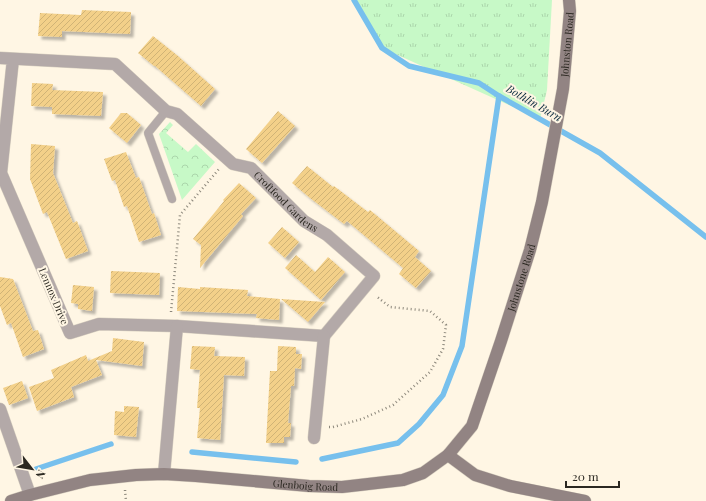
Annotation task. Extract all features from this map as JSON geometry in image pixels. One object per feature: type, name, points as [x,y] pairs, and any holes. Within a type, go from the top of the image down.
[{"type":"main road","name":"Johnston Road","points":[[563,89],[570,11],[569,0]]},
{"type":"main road","name":"Johnstone Road","points":[[448,455],[472,426],[530,250],[542,202],[563,89]]},
{"type":"main road","name":"Glenboig Road","points":[[11,501],[30,494],[90,480],[136,475],[164,474],[309,486],[342,486],[403,480],[423,473],[448,455]]},
{"type":"main road","points":[[448,455],[475,475],[510,486],[585,501]]},
{"type":"street","name":"Croftfood Gardens","points":[[0,58],[115,64],[166,111],[177,114],[233,164],[251,168],[304,221],[327,234],[374,276],[324,336]]},
{"type":"street","name":"Lennox Drive","points":[[13,59],[1,173],[70,333],[99,324],[173,326]]},
{"type":"street","points":[[164,474],[173,326],[324,336],[314,432]]},
{"type":"street","points":[[0,409],[30,494]]},
{"type":"lane","points":[[166,111],[148,133],[172,199]]},
{"type":"path","points":[[173,326],[180,215],[228,159]]},
{"type":"path","points":[[314,432],[362,419],[393,405],[430,372],[443,349],[446,325],[430,311],[390,307],[364,288]]},
{"type":"green space","points":[[354,0],[552,0],[547,90],[540,119],[382,48]]},
{"type":"green space","points":[[170,122],[173,125],[166,133],[188,152],[196,144],[215,162],[182,200],[159,134]]},
{"type":"building","points":[[82,10],[131,12],[130,34],[62,31],[62,37],[38,36],[40,13],[81,15]]},
{"type":"building","points":[[153,36],[215,89],[201,106],[138,53]]},
{"type":"building","points":[[32,83],[53,84],[52,90],[103,92],[101,116],[52,114],[52,107],[31,106]]},
{"type":"building","points":[[278,111],[295,126],[262,163],[246,149]]},
{"type":"building","points":[[121,113],[127,113],[141,125],[127,143],[109,128]]},
{"type":"building","points":[[31,144],[55,146],[53,173],[73,223],[77,221],[88,251],[66,259],[47,212],[43,214],[30,179]]},
{"type":"building","points":[[126,152],[136,178],[139,177],[152,214],[154,213],[161,235],[139,242],[127,206],[124,207],[115,180],[112,181],[104,159]]},
{"type":"building","points":[[307,166],[368,212],[370,210],[419,251],[415,257],[431,271],[416,288],[399,274],[403,268],[347,221],[344,224],[292,183]]},
{"type":"building","points":[[239,183],[256,198],[241,214],[243,216],[200,268],[201,245],[193,239],[224,201],[223,200]]},
{"type":"building","points":[[282,227],[299,242],[285,258],[268,243]]},
{"type":"building","points":[[296,255],[315,272],[328,257],[345,272],[321,300],[285,268]]},
{"type":"building","points":[[111,271],[160,273],[159,295],[110,293]]},
{"type":"building","points":[[0,277],[13,279],[33,331],[38,330],[44,349],[23,357],[11,323],[7,325],[0,306]]},
{"type":"building","points":[[73,285],[94,287],[92,311],[78,309],[78,304],[71,303]]},
{"type":"building","points":[[178,287],[248,290],[247,296],[280,299],[279,320],[256,318],[257,314],[177,311]]},
{"type":"building","points":[[281,299],[325,302],[308,322]]},
{"type":"building","points":[[113,338],[144,342],[142,366],[96,360],[102,375],[71,387],[74,397],[37,411],[29,387],[54,378],[51,370],[86,355],[88,361],[112,351]]},
{"type":"building","points":[[192,346],[215,347],[214,356],[245,357],[244,376],[224,375],[220,440],[197,438],[200,408],[197,408],[200,370],[190,369]]},
{"type":"building","points":[[278,346],[296,347],[296,354],[302,354],[301,369],[295,368],[294,386],[291,386],[288,423],[291,423],[290,437],[284,437],[284,443],[266,443],[270,371],[277,371]]},
{"type":"building","points":[[22,381],[28,398],[9,405],[3,388]]},
{"type":"building","points":[[124,406],[139,407],[136,437],[114,435],[115,411],[124,412]]},
{"type":"waterway","name":"Bothlin Burn","points":[[354,0],[382,48],[409,66],[479,83],[499,96],[600,153],[706,237]]},
{"type":"waterway","points":[[322,459],[398,443],[419,424],[443,395],[462,346],[499,96]]},
{"type":"waterway","points":[[36,469],[111,444]]},
{"type":"waterway","points":[[192,452],[296,462]]}]
